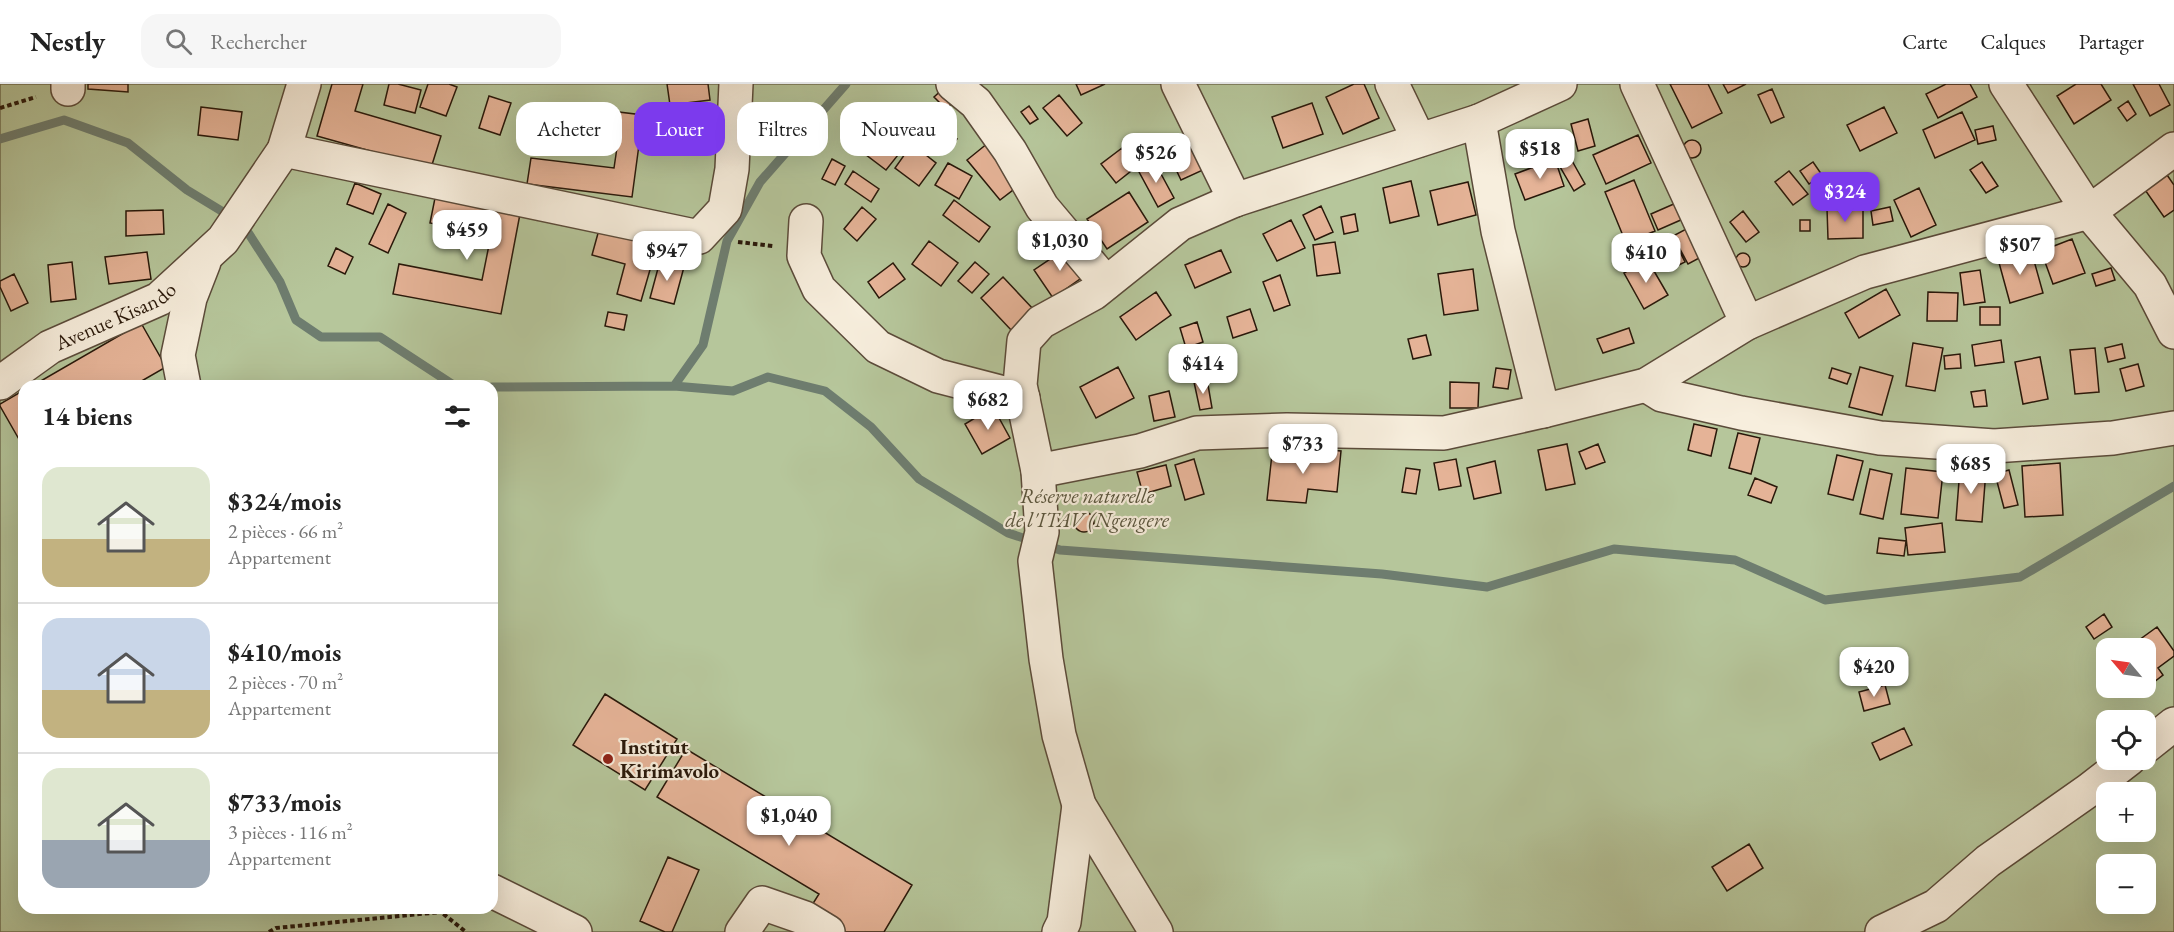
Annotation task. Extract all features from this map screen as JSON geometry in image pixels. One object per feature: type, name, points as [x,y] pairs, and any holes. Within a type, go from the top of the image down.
[{"type":"street","points":[[183,380],[178,355],[189,298],[214,249],[251,200],[284,150],[304,84]]},
{"type":"street","points":[[284,150],[699,237],[725,209],[732,169],[736,84]]},
{"type":"street","points":[[953,84],[976,103],[1010,151],[1042,207],[1106,283]]},
{"type":"street","points":[[1178,84],[1235,200]]},
{"type":"street","points":[[1392,84],[1419,140]]},
{"type":"street","points":[[1156,932],[1079,805],[1059,735],[1046,659],[1039,546],[1038,471],[1020,385],[1024,341],[1041,322],[1094,293],[1180,224],[1235,200],[1479,122],[1560,84]]},
{"type":"street","points":[[1637,84],[1664,147],[1747,323]]},
{"type":"street","points":[[2006,84],[2089,212],[2150,285],[2174,332]]},
{"type":"street","points":[[1479,122],[1498,231],[1543,411]]},
{"type":"street","points":[[1038,471],[1140,452],[1197,433],[1287,430],[1444,433],[1646,385],[1747,323],[1864,272],[2089,212],[2174,150]]},
{"type":"street","points":[[806,221],[804,256],[819,289],[878,347],[938,376],[1023,398]]},
{"type":"street","name":"Avenue Kisando","points":[[0,383],[50,347],[159,299],[214,249]]},
{"type":"street","points":[[1646,385],[1662,395],[1741,413],[1880,438],[1994,446],[2113,438],[2174,428]]},
{"type":"street","points":[[2156,738],[2174,724]]},
{"type":"street","points":[[1882,932],[1936,906],[1988,861],[2115,770]]},
{"type":"street","points":[[1059,932],[1064,922],[1079,805]]},
{"type":"street","points":[[498,894],[575,932]]},
{"type":"street","points":[[742,932],[762,903],[805,918],[828,932]]},
{"type":"path","points":[[0,108],[68,87]]},
{"type":"path","points":[[727,241],[778,246],[804,256]]},
{"type":"path","points":[[269,932],[276,928],[404,914]]},
{"type":"path","points":[[445,914],[466,932]]},
{"type":"green space","name":"Réserve naturelle de l'ITAV (Ngengere","points":[[0,84],[2174,84],[2174,932],[0,932]]},
{"type":"building","points":[[88,84],[128,84],[128,92],[88,89]]},
{"type":"building","points":[[332,84],[363,84],[355,111],[441,136],[431,168],[317,136]]},
{"type":"building","points":[[389,84],[421,90],[415,113],[384,105]]},
{"type":"building","points":[[428,84],[449,84],[457,87],[446,116],[420,107]]},
{"type":"building","points":[[667,84],[708,84],[710,100],[670,102]]},
{"type":"building","points":[[1076,84],[1105,84],[1081,95]]},
{"type":"building","points":[[1354,84],[1364,84],[1379,118],[1343,134],[1326,97]]},
{"type":"building","points":[[1670,84],[1708,84],[1722,113],[1692,128]]},
{"type":"building","points":[[1723,84],[1746,84],[1728,93]]},
{"type":"building","points":[[1946,84],[1970,84],[1977,97],[1938,118],[1926,94]]},
{"type":"building","points":[[2076,84],[2101,84],[2111,100],[2074,124],[2057,96]]},
{"type":"building","points":[[2133,84],[2159,84],[2170,105],[2150,116]]},
{"type":"building","points":[[945,87],[956,99],[953,102],[939,102],[934,97]]},
{"type":"building","points":[[1772,89],[1784,117],[1771,123],[1758,95]]},
{"type":"building","points":[[1059,95],[1082,123],[1067,136],[1043,108]]},
{"type":"building","points":[[489,96],[511,103],[500,135],[479,128]]},
{"type":"building","points":[[2128,101],[2136,114],[2127,121],[2118,108]]},
{"type":"building","points":[[1312,103],[1323,134],[1283,148],[1272,117]]},
{"type":"building","points":[[1029,106],[1038,119],[1030,124],[1021,112]]},
{"type":"building","points":[[201,107],[242,112],[238,140],[198,135]]},
{"type":"building","points":[[1884,107],[1897,133],[1860,151],[1847,125]]},
{"type":"building","points":[[622,112],[634,114],[634,156],[638,156],[632,197],[527,184],[531,158],[614,168],[616,156],[622,156]]},
{"type":"building","points":[[1962,112],[1975,140],[1935,158],[1923,130]]},
{"type":"building","points":[[1588,119],[1595,146],[1578,151],[1571,124]]},
{"type":"building","points":[[1993,126],[1996,140],[1978,144],[1975,130]]},
{"type":"building","points":[[1186,134],[1203,170],[1181,180],[1164,144]]},
{"type":"building","points":[[1638,135],[1651,163],[1606,184],[1593,155]]},
{"type":"building","points":[[1692,140],[1700,145],[1701,149],[1696,157],[1692,158],[1684,153],[1683,149],[1688,141]]},
{"type":"building","points":[[988,143],[1021,184],[1000,200],[967,160]]},
{"type":"building","points":[[1122,148],[1136,167],[1116,183],[1101,164]]},
{"type":"building","points":[[868,156],[897,156],[886,170]]},
{"type":"building","points":[[904,156],[927,156],[936,163],[919,186],[895,168]]},
{"type":"building","points":[[832,159],[845,166],[835,185],[822,179]]},
{"type":"building","points":[[1555,159],[1564,186],[1525,200],[1515,174]]},
{"type":"building","points":[[1571,159],[1585,184],[1574,191],[1559,165]]},
{"type":"building","points":[[1154,161],[1174,198],[1158,207],[1138,170]]},
{"type":"building","points":[[1813,162],[1822,175],[1809,184],[1800,171]]},
{"type":"building","points":[[1982,162],[1998,186],[1986,193],[1970,170]]},
{"type":"building","points":[[948,163],[972,176],[959,199],[935,185]]},
{"type":"building","points":[[853,171],[879,189],[871,202],[845,184]]},
{"type":"building","points":[[1789,171],[1808,194],[1793,205],[1775,182]]},
{"type":"building","points":[[2165,172],[2174,185],[2174,210],[2164,217],[2143,187]]},
{"type":"building","points":[[1634,180],[1655,231],[1626,243],[1605,192]]},
{"type":"building","points":[[1411,181],[1419,216],[1390,223],[1383,188]]},
{"type":"building","points":[[1468,182],[1476,215],[1438,225],[1430,191]]},
{"type":"building","points":[[355,183],[381,194],[373,214],[347,204]]},
{"type":"building","points":[[1919,188],[1936,225],[1911,237],[1894,200]]},
{"type":"building","points":[[1129,192],[1148,222],[1107,249],[1087,219]]},
{"type":"building","points":[[435,198],[520,214],[501,314],[393,294],[399,264],[482,280],[491,235],[430,223]]},
{"type":"building","points":[[954,200],[990,227],[979,242],[943,215]]},
{"type":"building","points":[[1676,203],[1683,219],[1658,230],[1651,214]]},
{"type":"building","points":[[388,204],[406,213],[388,253],[369,244]]},
{"type":"building","points":[[1321,206],[1333,232],[1315,240],[1303,215]]},
{"type":"building","points":[[862,207],[876,219],[857,241],[844,229]]},
{"type":"building","points":[[1890,207],[1893,221],[1873,225],[1871,211]]},
{"type":"building","points":[[1827,208],[1863,208],[1863,238],[1828,239]]},
{"type":"building","points":[[163,210],[164,234],[126,236],[126,211]]},
{"type":"building","points":[[1743,211],[1759,232],[1746,242],[1730,222]]},
{"type":"building","points":[[1355,214],[1358,231],[1344,234],[1341,217]]},
{"type":"building","points":[[1291,220],[1305,248],[1277,261],[1263,234]]},
{"type":"building","points":[[1800,220],[1810,220],[1810,231],[1800,231]]},
{"type":"building","points":[[600,226],[658,242],[641,301],[617,294],[625,264],[592,255]]},
{"type":"building","points":[[1690,227],[1705,255],[1688,264],[1673,236]]},
{"type":"building","points":[[2072,239],[2085,273],[2053,284],[2041,251]]},
{"type":"building","points":[[929,241],[958,263],[941,286],[912,264]]},
{"type":"building","points":[[1335,242],[1340,273],[1317,276],[1313,245]]},
{"type":"building","points":[[1676,244],[1685,262],[1669,270],[1660,251]]},
{"type":"building","points":[[1068,247],[1087,274],[1053,298],[1034,270]]},
{"type":"building","points":[[336,248],[353,257],[345,274],[328,266]]},
{"type":"building","points":[[1221,250],[1231,272],[1195,288],[1185,265]]},
{"type":"building","points":[[2031,250],[2043,293],[2010,303],[1998,259]]},
{"type":"building","points":[[147,252],[151,279],[109,284],[105,257]]},
{"type":"building","points":[[1740,253],[1746,253],[1750,260],[1746,267],[1740,267],[1736,263],[1736,257]]},
{"type":"building","points":[[1647,259],[1668,295],[1644,309],[1624,273]]},
{"type":"building","points":[[660,261],[684,267],[674,304],[650,298]]},
{"type":"building","points":[[72,262],[76,299],[51,302],[48,265]]},
{"type":"building","points":[[975,262],[989,274],[972,293],[958,281]]},
{"type":"building","points":[[893,263],[905,279],[879,298],[868,282]]},
{"type":"building","points":[[2111,268],[2115,280],[2096,286],[2092,274]]},
{"type":"building","points":[[1473,269],[1478,310],[1444,315],[1438,274]]},
{"type":"building","points":[[1980,270],[1985,302],[1964,305],[1960,273]]},
{"type":"building","points":[[14,274],[28,303],[11,311],[0,287],[0,281]]},
{"type":"building","points":[[1280,275],[1290,305],[1274,311],[1263,282]]},
{"type":"building","points":[[1003,277],[1034,310],[1012,331],[981,298]]},
{"type":"building","points":[[1886,289],[1900,315],[1859,338],[1845,313]]},
{"type":"building","points":[[1156,292],[1171,315],[1136,340],[1120,317]]},
{"type":"building","points":[[1928,292],[1958,293],[1957,321],[1927,321]]},
{"type":"building","points":[[1980,307],[2000,307],[2000,325],[1980,325]]},
{"type":"building","points":[[1250,309],[1257,330],[1233,338],[1227,317]]},
{"type":"building","points":[[608,312],[627,315],[624,330],[605,326]]},
{"type":"building","points":[[1197,322],[1203,342],[1186,348],[1180,328]]},
{"type":"building","points":[[141,323],[166,367],[143,380],[42,380]]},
{"type":"building","points":[[1629,328],[1634,343],[1603,353],[1597,339]]},
{"type":"building","points":[[1426,335],[1431,355],[1413,359],[1408,339]]},
{"type":"building","points":[[2001,340],[2004,362],[1975,366],[1972,345]]},
{"type":"building","points":[[1913,343],[1943,348],[1935,391],[1906,386]]},
{"type":"building","points":[[2122,344],[2125,358],[2108,362],[2105,348]]},
{"type":"building","points":[[2095,348],[2099,392],[2075,394],[2070,350]]},
{"type":"building","points":[[1960,354],[1961,368],[1945,369],[1944,356]]},
{"type":"building","points":[[2040,357],[2048,399],[2023,404],[2015,362]]},
{"type":"building","points":[[2138,364],[2144,386],[2126,391],[2120,369]]},
{"type":"building","points":[[1118,367],[1134,398],[1096,418],[1080,387]]},
{"type":"building","points":[[1860,367],[1893,376],[1882,415],[1849,407]]},
{"type":"building","points":[[1496,368],[1511,370],[1508,389],[1493,387]]},
{"type":"building","points":[[1832,368],[1851,374],[1847,384],[1829,378]]},
{"type":"building","points":[[1207,379],[1212,408],[1200,410],[1194,382]]},
{"type":"building","points":[[1450,382],[1479,383],[1478,408],[1450,408]]},
{"type":"building","points":[[1985,390],[1987,406],[1974,407],[1971,392]]},
{"type":"building","points":[[1169,391],[1175,417],[1154,421],[1149,396]]},
{"type":"building","points":[[18,394],[18,438],[0,406]]},
{"type":"building","points":[[993,407],[1010,438],[982,454],[965,424]]},
{"type":"building","points":[[1694,424],[1717,429],[1711,456],[1688,450]]},
{"type":"building","points":[[1738,433],[1760,438],[1751,474],[1729,468]]},
{"type":"building","points":[[1567,444],[1575,484],[1546,490],[1538,450]]},
{"type":"building","points":[[1598,444],[1605,462],[1586,469],[1579,452]]},
{"type":"building","points":[[1309,448],[1341,451],[1337,492],[1308,489],[1306,503],[1267,500],[1272,454],[1308,457]]},
{"type":"building","points":[[1837,455],[1863,461],[1853,500],[1828,494]]},
{"type":"building","points":[[1194,459],[1204,494],[1185,500],[1175,465]]},
{"type":"building","points":[[1456,459],[1461,486],[1439,490],[1434,463]]},
{"type":"building","points":[[1495,461],[1501,493],[1474,499],[1467,468]]},
{"type":"building","points":[[2060,463],[2063,515],[2025,517],[2022,466]]},
{"type":"building","points":[[1166,465],[1171,486],[1143,494],[1137,472]]},
{"type":"building","points":[[1406,468],[1420,470],[1416,494],[1402,492]]},
{"type":"building","points":[[1906,468],[1943,472],[1938,518],[1901,514]]},
{"type":"building","points":[[1960,468],[1986,470],[1982,522],[1956,520]]},
{"type":"building","points":[[1870,469],[1892,474],[1883,519],[1860,514]]},
{"type":"building","points":[[2009,470],[2018,505],[2004,508],[1995,474]]},
{"type":"building","points":[[1755,478],[1777,487],[1771,503],[1748,495]]},
{"type":"building","points":[[1084,512],[1091,515],[1094,522],[1091,529],[1084,532],[1077,529],[1074,522],[1077,515]]},
{"type":"building","points":[[1942,523],[1945,552],[1908,555],[1905,528]]},
{"type":"building","points":[[1879,538],[1906,541],[1904,556],[1877,553]]},
{"type":"building","points":[[2104,614],[2112,627],[2094,639],[2086,627]]},
{"type":"building","points":[[2157,627],[2174,651],[2174,656],[2158,668],[2163,675],[2156,680],[2156,638],[2142,638]]},
{"type":"building","points":[[1885,685],[1890,704],[1864,711],[1859,692]]},
{"type":"building","points":[[605,694],[677,739],[645,790],[573,745]]},
{"type":"building","points":[[1904,728],[1912,745],[1880,760],[1872,743]]},
{"type":"building","points":[[686,749],[912,885],[884,932],[840,932],[807,913],[819,894],[657,797]]},
{"type":"building","points":[[1749,844],[1763,868],[1727,891],[1712,867]]},
{"type":"building","points":[[668,857],[699,870],[672,932],[665,932],[640,921]]},
{"type":"waterway","points":[[674,386],[703,345],[727,241],[760,182],[846,84]]},
{"type":"waterway","points":[[0,139],[64,120],[128,143],[187,190],[238,221],[280,282],[296,320],[321,337],[380,337],[446,380]]},
{"type":"waterway","points":[[498,387],[674,386],[733,391],[768,377],[825,391],[871,427],[919,479],[1008,533],[1060,550],[1382,574],[1487,587],[1614,549],[1735,560],[1825,600],[2020,577],[2174,486]]},
{"type":"place","name":"Institut Kirimavolo","points":[[608,759]]}]
